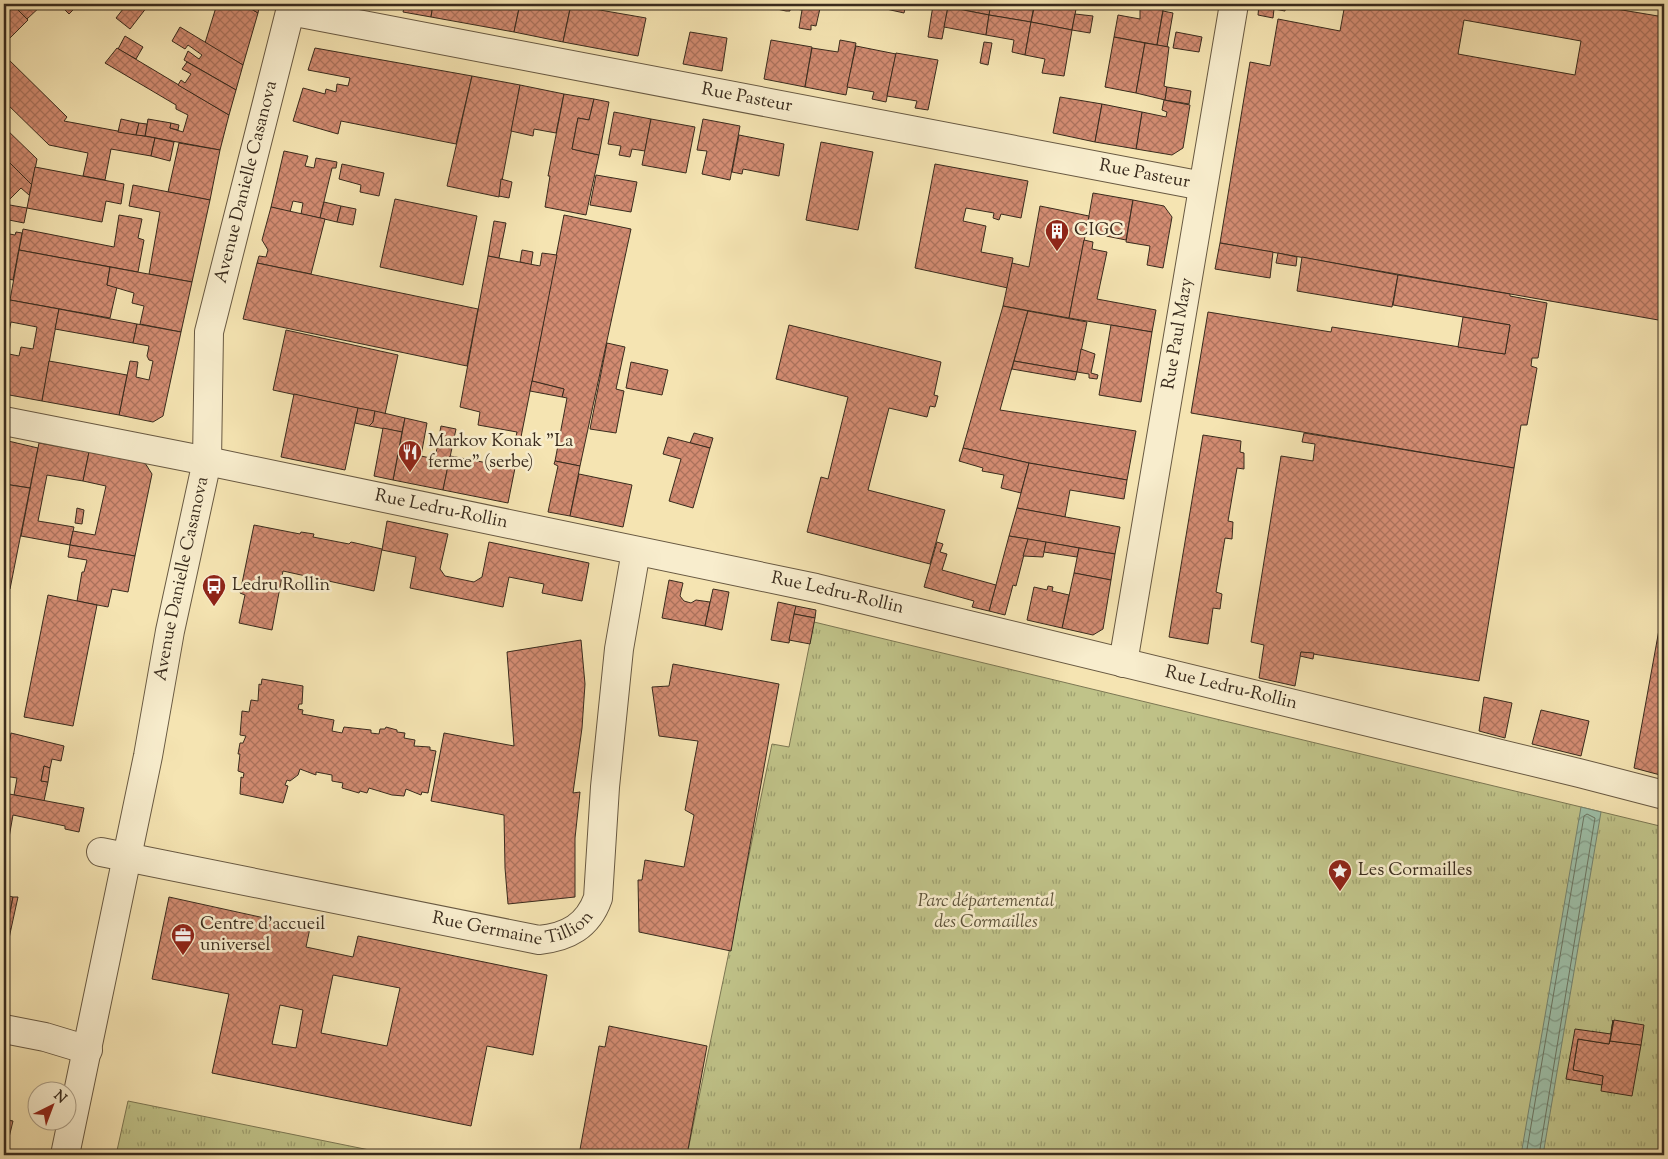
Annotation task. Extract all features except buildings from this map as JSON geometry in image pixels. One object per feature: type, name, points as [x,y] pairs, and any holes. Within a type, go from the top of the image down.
[{"type":"street","name":"Rue Paul Mazy","points":[[1123,663],[1234,4]]},
{"type":"street","name":"Rue Pasteur","points":[[291,7],[1203,186]]},
{"type":"street","name":"Avenue Danielle Casanova","points":[[65,1155],[88,1050],[114,855],[170,631],[208,461],[209,332],[291,7]]},
{"type":"street","name":"Rue Ledru-Rollin","points":[[4,421],[208,461],[816,588],[1570,770],[1664,795]]},
{"type":"street","name":"Rue Germaine Tillion","points":[[114,855],[539,940],[558,938],[575,930],[592,912],[598,898],[604,822],[604,787],[619,649],[636,551]]},
{"type":"street","points":[[4,1029],[45,1037],[88,1050]]},
{"type":"green space","name":"Parc départemental des Cormailles","points":[[814,622],[1664,827],[1664,1155],[687,1155],[772,744],[789,747]]},
{"type":"green space","points":[[128,1101],[394,1155],[116,1155]]},
{"type":"water","points":[[1581,807],[1601,812],[1543,1155],[1521,1155]]},
{"type":"place","name":"CIGC","points":[[1057,252]]},
{"type":"place","name":"Markov Konak \"La ferme\" (serbe)","points":[[410,473]]},
{"type":"place","name":"Ledru Rollin","points":[[214,607]]},
{"type":"place","name":"Les Cormailles","points":[[1340,892]]},
{"type":"place","name":"Centre d'accueil universel","points":[[183,956]]}]
